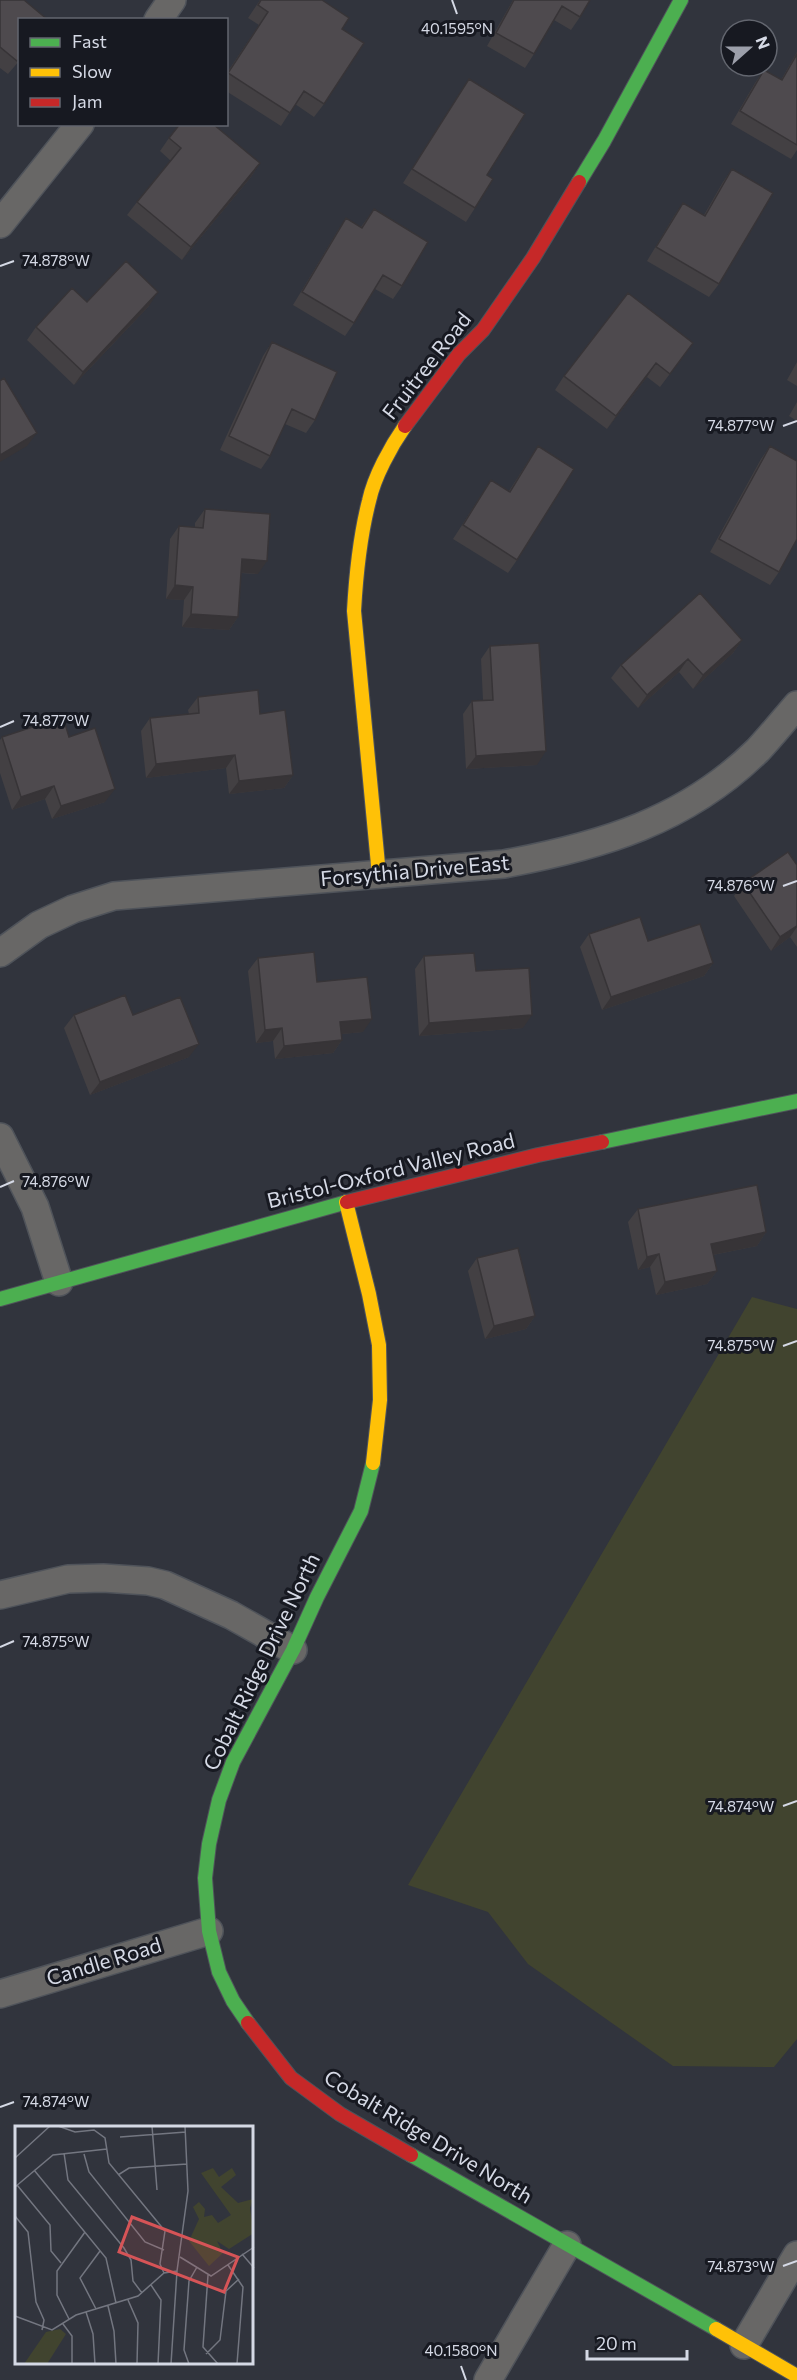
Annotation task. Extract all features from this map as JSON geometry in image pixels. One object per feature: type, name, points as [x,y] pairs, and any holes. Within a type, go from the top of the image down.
[{"type":"street","points":[[159,18],[172,0]]},
{"type":"street","name":"Fruitree Road","points":[[379,875],[354,610],[354,589],[369,499],[393,444],[420,404],[459,354],[483,330],[533,258],[603,141],[681,0]]},
{"type":"street","points":[[0,224],[78,126]]},
{"type":"street","name":"Forsythia Drive East","points":[[0,953],[39,925],[73,909],[114,896],[504,864],[565,853],[618,837],[664,817],[715,786],[757,750],[797,705]]},
{"type":"street","name":"Bristol-Oxford Valley Road","points":[[0,1299],[346,1202],[538,1155],[797,1101]]},
{"type":"street","points":[[0,1137],[35,1207],[59,1282]]},
{"type":"street","name":"Cobalt Ridge Drive North","points":[[346,1202],[379,1345],[380,1400],[374,1458],[361,1511],[293,1650],[233,1762],[219,1800],[209,1844],[205,1878],[209,1930],[219,1972],[233,2001],[262,2043],[291,2078],[340,2114],[797,2376]]},
{"type":"street","points":[[0,1595],[68,1579],[103,1578],[148,1581],[165,1585],[231,1615],[293,1650]]},
{"type":"street","name":"Candle Road","points":[[0,1994],[209,1930]]},
{"type":"street","points":[[488,2380],[567,2245]]},
{"type":"street","points":[[744,2345],[797,2255]]},
{"type":"green space","points":[[752,1297],[797,1309],[797,2039],[774,2067],[673,2066],[528,1964],[488,1912],[408,1885]]},
{"type":"building","points":[[0,0],[24,0],[46,18],[18,18],[17,61],[0,47]]},
{"type":"building","points":[[261,0],[322,0],[349,18],[342,29],[364,43],[324,104],[304,91],[290,113],[228,73],[268,12],[258,5]]},
{"type":"building","points":[[514,0],[590,0],[580,17],[562,6],[534,54],[496,33]]},
{"type":"building","points":[[797,54],[797,145],[740,111],[759,78],[782,80]]},
{"type":"building","points":[[469,79],[525,114],[487,175],[493,179],[475,208],[412,169]]},
{"type":"building","points":[[178,126],[215,126],[260,163],[191,247],[137,202],[181,148],[169,138]]},
{"type":"building","points":[[732,169],[773,193],[719,284],[656,247],[683,203],[705,216]]},
{"type":"building","points":[[374,209],[428,242],[402,286],[383,275],[354,323],[302,292],[346,218],[362,228]]},
{"type":"building","points":[[126,261],[158,292],[83,372],[36,327],[72,288],[87,302]]},
{"type":"building","points":[[628,293],[693,343],[670,374],[656,363],[616,416],[564,376]]},
{"type":"building","points":[[272,342],[337,372],[315,420],[292,409],[270,456],[229,436]]},
{"type":"building","points":[[4,378],[37,433],[0,455],[0,381]]},
{"type":"building","points":[[538,446],[574,469],[517,560],[463,525],[491,480],[510,492]]},
{"type":"building","points":[[770,446],[797,461],[797,539],[779,572],[719,539]]},
{"type":"building","points":[[205,509],[270,514],[267,561],[242,559],[238,617],[191,614],[193,587],[175,585],[179,526],[203,528]]},
{"type":"building","points":[[700,593],[742,640],[703,675],[688,659],[647,695],[621,665]]},
{"type":"building","points":[[539,643],[546,751],[476,756],[472,701],[493,700],[490,646]]},
{"type":"building","points":[[258,690],[260,714],[285,710],[293,775],[239,781],[235,755],[156,764],[150,718],[199,713],[198,697]]},
{"type":"building","points":[[63,717],[69,737],[95,728],[115,789],[61,806],[54,786],[21,797],[2,737]]},
{"type":"building","points":[[788,852],[797,865],[797,926],[780,937],[743,883]]},
{"type":"building","points":[[640,917],[648,941],[700,924],[713,963],[611,997],[589,934]]},
{"type":"building","points":[[314,952],[317,982],[367,977],[372,1019],[340,1022],[342,1040],[284,1046],[282,1028],[265,1030],[258,958]]},
{"type":"building","points":[[474,953],[476,971],[529,968],[532,1015],[429,1023],[424,956]]},
{"type":"building","points":[[125,995],[133,1015],[180,997],[199,1044],[100,1082],[74,1015]]},
{"type":"building","points":[[757,1185],[766,1232],[711,1244],[717,1271],[665,1282],[659,1254],[647,1257],[638,1209]]},
{"type":"building","points":[[518,1248],[535,1316],[494,1326],[477,1258]]},
{"type":"traffic: fast","points":[[579,182],[681,0]]},
{"type":"traffic: fast","points":[[602,1142],[797,1101]]},
{"type":"traffic: fast","points":[[0,1299],[347,1202]]},
{"type":"traffic: fast","points":[[248,2023],[233,2001],[219,1972],[209,1931],[205,1878],[209,1844],[219,1800],[233,1762],[293,1650],[361,1511],[373,1463]]},
{"type":"traffic: fast","points":[[411,2155],[716,2329]]},
{"type":"traffic: slow","points":[[379,875],[354,611],[357,570],[371,492],[384,462],[405,426]]},
{"type":"traffic: slow","points":[[346,1202],[379,1345],[380,1400],[373,1463]]},
{"type":"traffic: slow","points":[[716,2329],[797,2376]]},
{"type":"traffic: jam","points":[[405,426],[459,354],[483,330],[533,258],[579,182]]},
{"type":"traffic: jam","points":[[347,1202],[538,1155],[602,1142]]},
{"type":"traffic: jam","points":[[248,2023],[291,2078],[340,2114],[411,2155]]}]
